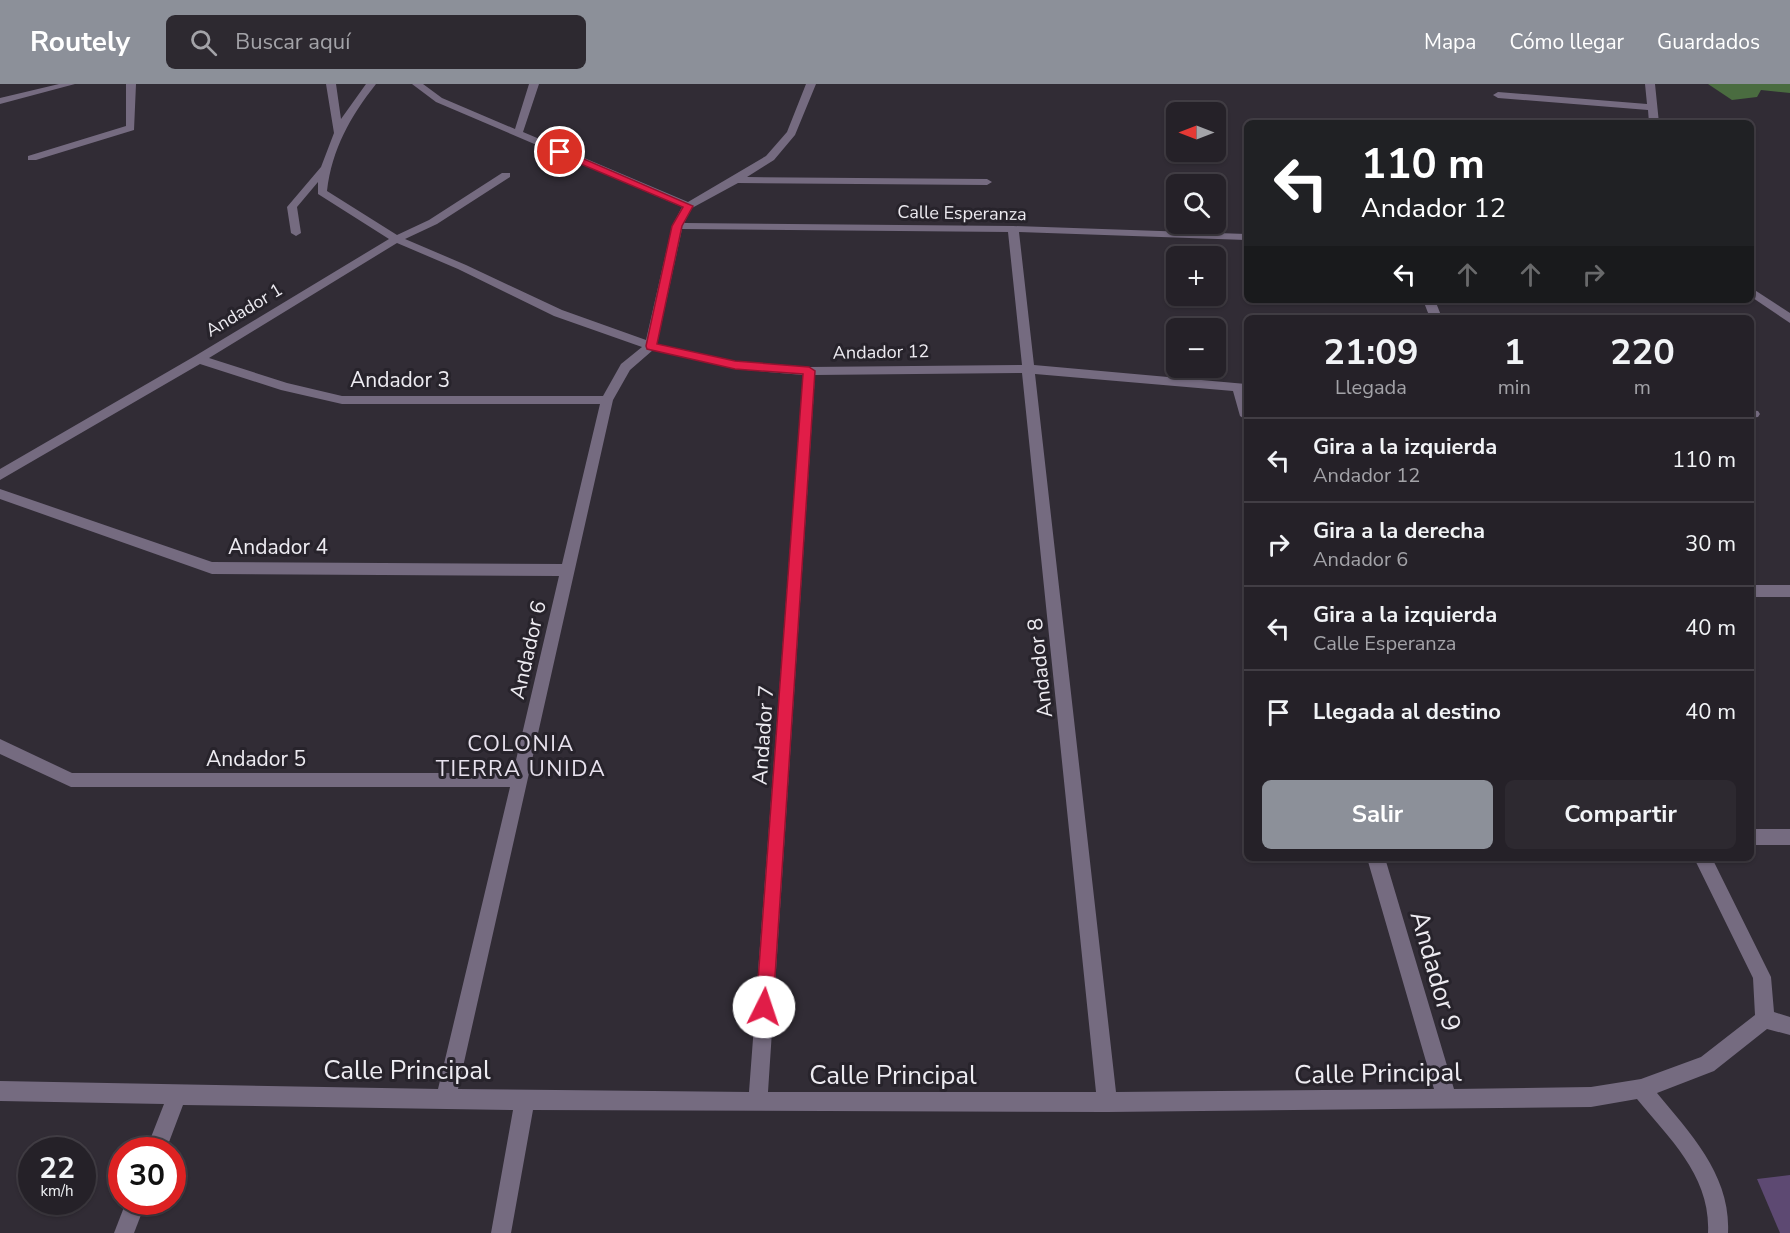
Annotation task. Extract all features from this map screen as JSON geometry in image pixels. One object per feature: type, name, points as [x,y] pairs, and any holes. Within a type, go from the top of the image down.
[{"type":"street","points":[[0,101],[70,84]]},
{"type":"street","points":[[32,158],[131,128],[131,84]]},
{"type":"street","points":[[331,84],[338,132]]},
{"type":"street","points":[[370,84],[338,132],[324,169],[322,192],[396,239]]},
{"type":"street","points":[[417,84],[440,100],[688,206]]},
{"type":"street","points":[[518,134],[534,84]]},
{"type":"street","points":[[651,346],[677,226],[688,206],[736,180],[770,158],[792,133],[811,84]]},
{"type":"street","points":[[1650,84],[1654,120]]},
{"type":"street","points":[[1498,95],[1652,107]]},
{"type":"street","points":[[296,233],[292,207],[324,169]]},
{"type":"street","name":"Andador 1","points":[[0,476],[199,359],[396,239],[433,222],[506,175]]},
{"type":"street","points":[[736,180],[987,182]]},
{"type":"street","name":"Calle Esperanza","points":[[677,226],[1013,229],[1244,237]]},
{"type":"street","name":"Andador 8","points":[[1013,229],[1107,1102]]},
{"type":"street","name":"Andador 12","points":[[396,239],[462,267],[558,313],[651,346],[735,365],[809,371],[1029,369],[1242,388]]},
{"type":"street","points":[[1754,293],[1790,319]]},
{"type":"street","name":"Andador 6","points":[[446,1098],[607,400],[625,367],[651,346]]},
{"type":"street","name":"Andador 3","points":[[199,359],[285,387],[342,399],[607,400]]},
{"type":"street","name":"Andador 7","points":[[758,1101],[809,371]]},
{"type":"street","name":"Andador 4","points":[[0,494],[212,568],[568,570]]},
{"type":"street","points":[[1754,591],[1790,591]]},
{"type":"street","name":"Andador 5","points":[[0,746],[72,780],[519,780]]},
{"type":"street","points":[[1754,837],[1790,837]]},
{"type":"street","name":"Andador 9","points":[[1377,861],[1447,1099]]},
{"type":"street","points":[[1704,861],[1762,977],[1765,1019],[1790,1026]]},
{"type":"street","name":"Calle Principal","points":[[0,1090],[177,1095],[758,1101],[1107,1102],[1591,1097],[1641,1089],[1707,1064],[1765,1019]]},
{"type":"street","points":[[1641,1089],[1688,1147],[1715,1191],[1720,1223],[1718,1233]]},
{"type":"street","points":[[161,1137],[177,1095]]},
{"type":"street","points":[[501,1233],[525,1098]]},
{"type":"street","points":[[124,1233],[131,1215]]},
{"type":"green space","points":[[1708,84],[1790,84],[1790,93],[1761,90],[1757,97],[1732,100]]},
{"type":"district","name":"COLONIA TIERRA UNIDA","points":[[521,756]]},
{"type":"route","points":[[560,152],[688,206],[677,226],[651,346],[735,365],[809,371],[764,1007]]}]
